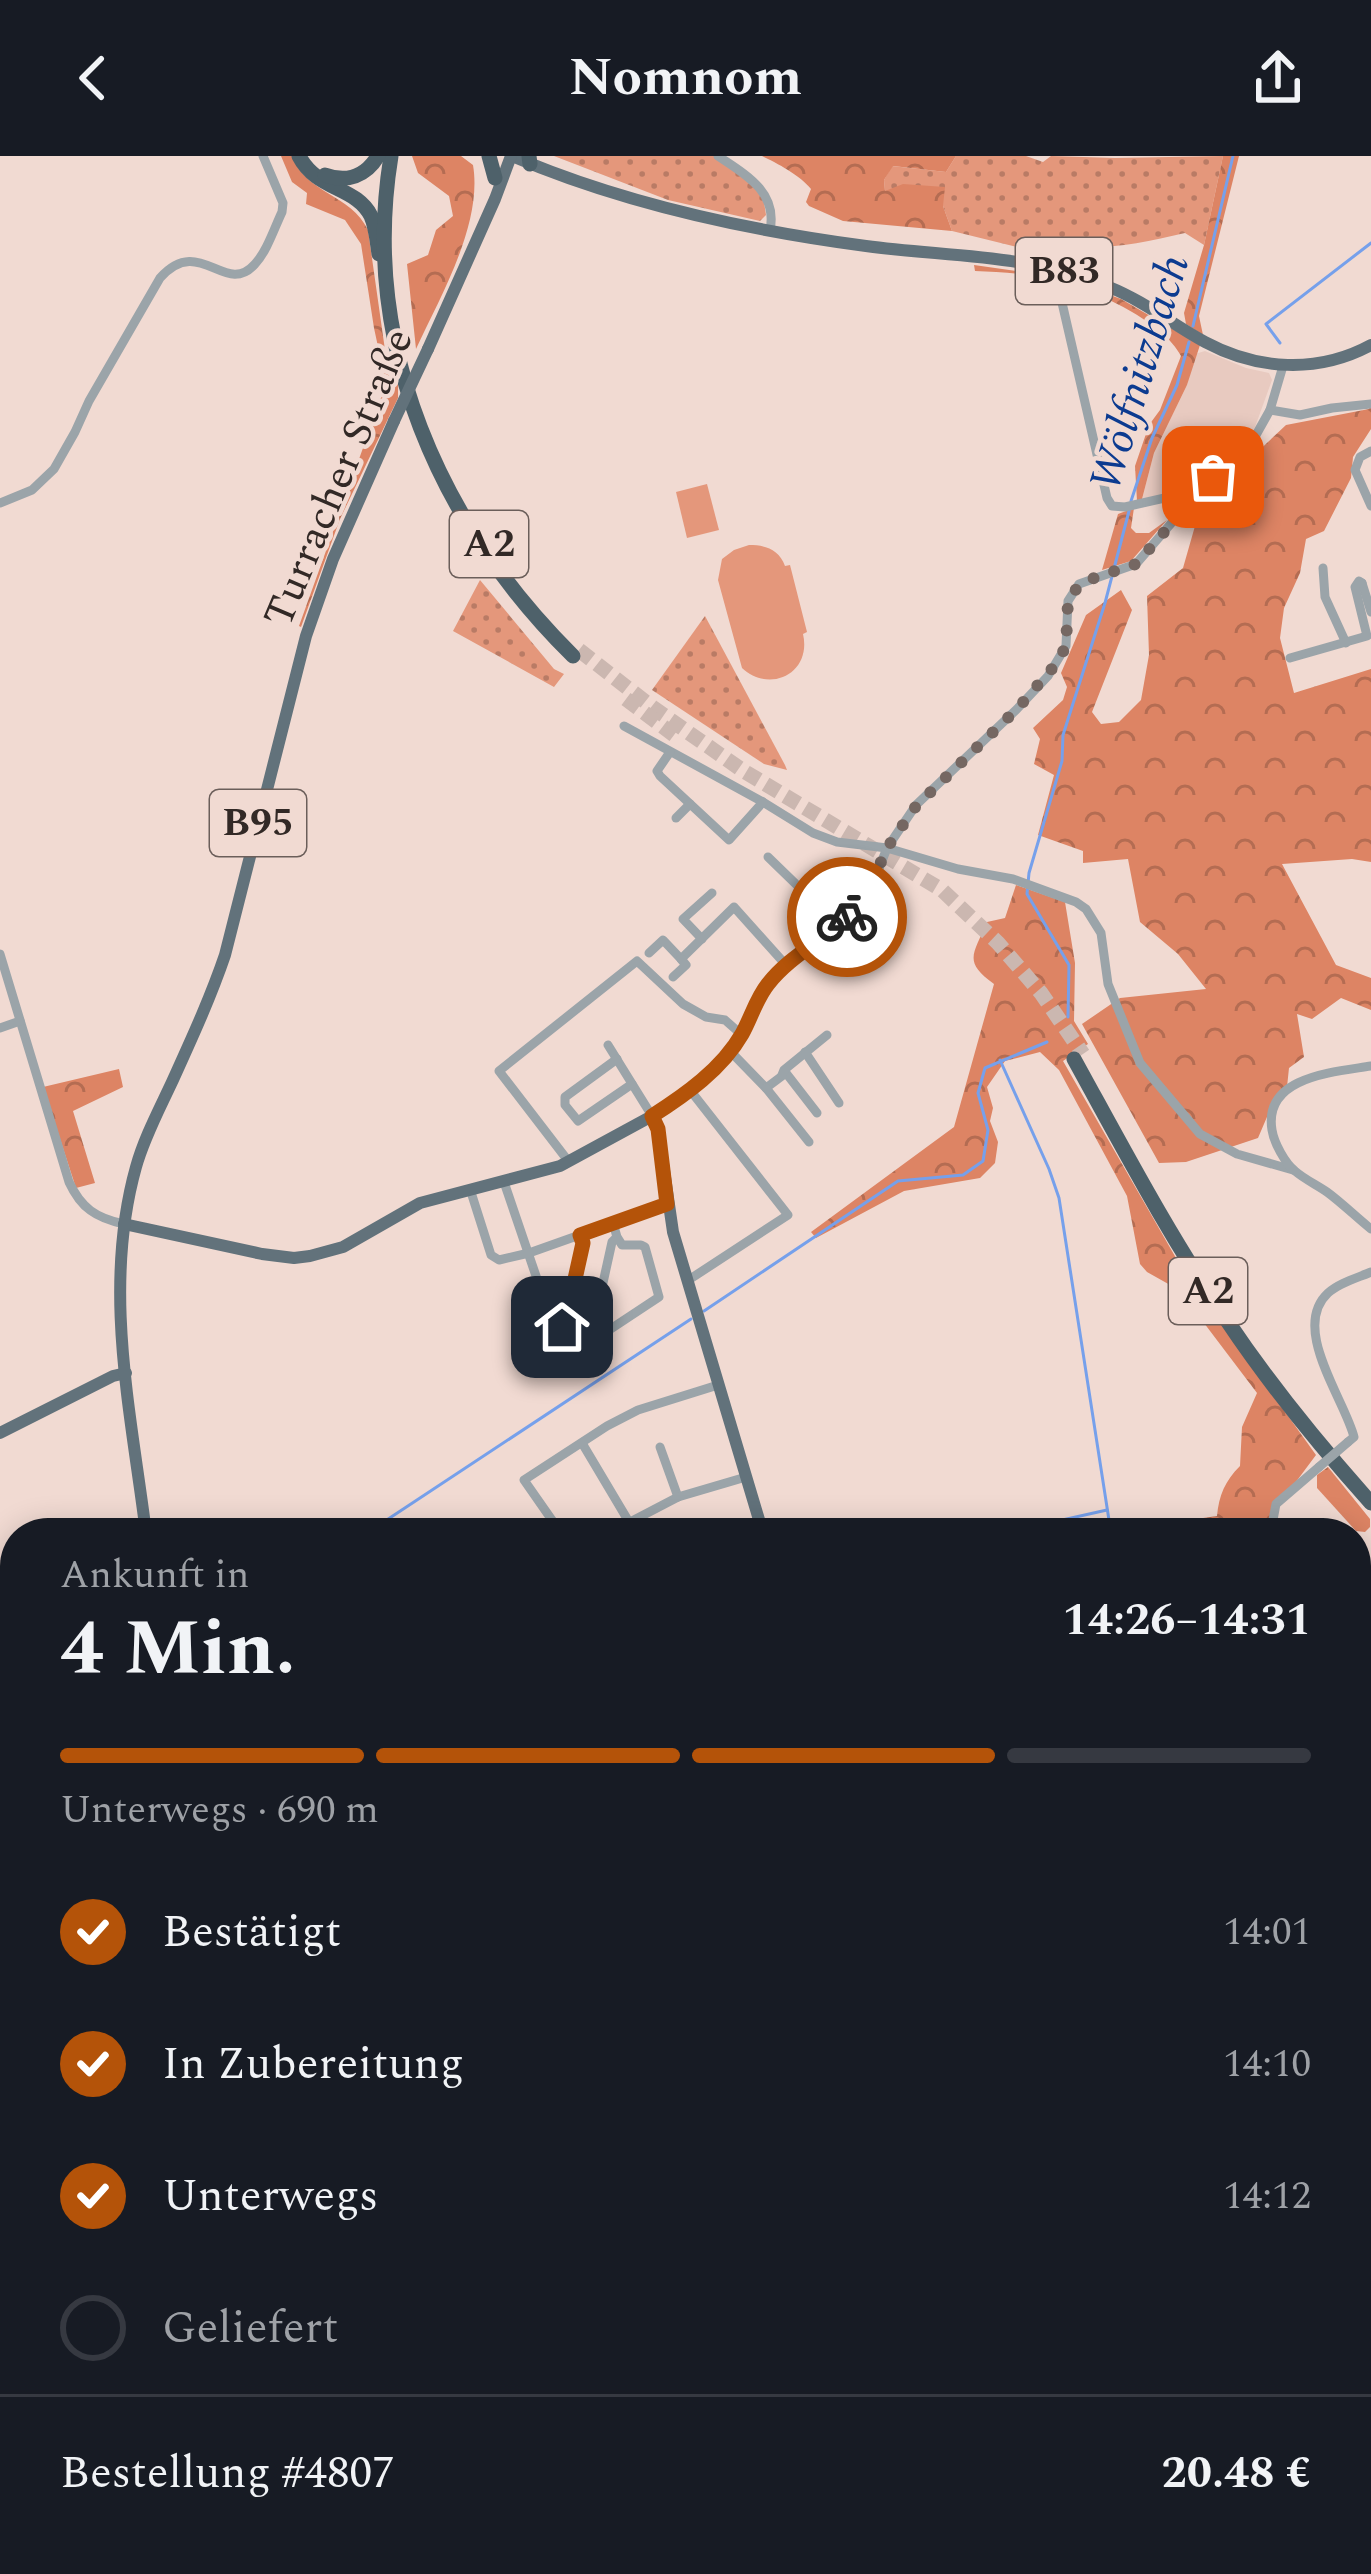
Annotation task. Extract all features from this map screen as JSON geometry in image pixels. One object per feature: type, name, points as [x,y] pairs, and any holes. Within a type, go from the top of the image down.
[{"type":"highway","points":[[303,156],[321,172],[343,179],[364,172],[378,156]]},
{"type":"highway","points":[[303,156],[305,168],[316,178],[368,210],[391,308]]},
{"type":"highway","name":"A2","points":[[396,156],[397,283],[410,365],[427,420],[464,504],[489,544],[576,653],[506,583],[455,505],[419,424],[405,382],[391,308],[386,217],[396,156]]},
{"type":"highway","points":[[488,156],[505,163]]},
{"type":"highway","name":"A2","points":[[1371,1490],[1314,1424],[1236,1318],[1078,1057],[1168,1227],[1228,1322],[1307,1429],[1371,1503]]},
{"type":"main road","points":[[505,163],[521,167],[528,161]]},
{"type":"main road","name":"B83","points":[[528,161],[587,186],[770,230],[1050,268],[1089,278],[1123,292],[1204,341],[1252,361],[1312,365],[1371,345]]},
{"type":"main road","name":"Turracher Straße","points":[[144,1518],[118,1299],[124,1224],[136,1167],[225,955],[306,636],[333,559],[428,350],[505,163]]},
{"type":"main road","points":[[124,1224],[262,1254],[310,1256],[343,1247],[420,1203],[540,1174],[652,1116],[687,1281],[758,1518]]},
{"type":"main road","points":[[0,1433],[126,1373]]},
{"type":"street","points":[[0,503],[32,490],[54,469],[168,269],[192,261],[230,274],[254,266],[283,203],[262,156]]},
{"type":"street","points":[[718,156],[763,190],[772,211],[770,230]]},
{"type":"street","points":[[1057,281],[1112,506],[1200,490]]},
{"type":"street","points":[[608,1045],[652,1116],[690,1090],[730,1052],[766,986],[838,926],[871,885],[903,821],[1048,676],[1066,646],[1068,601],[1079,584],[1141,560],[1200,490],[1256,435],[1270,410],[1283,366]]},
{"type":"street","points":[[1270,410],[1300,416],[1371,404]]},
{"type":"street","points":[[1371,451],[1360,457],[1355,470],[1371,506]]},
{"type":"street","points":[[1323,568],[1325,596],[1346,644]]},
{"type":"street","points":[[1290,658],[1366,636],[1357,604],[1359,581],[1371,612]]},
{"type":"street","points":[[624,727],[814,833],[1027,884],[1076,902],[1095,921],[1103,941],[1108,984],[1140,1063],[1200,1134],[1237,1154],[1293,1170],[1371,1229]]},
{"type":"street","points":[[670,752],[657,772],[729,840],[763,802]]},
{"type":"street","points":[[676,818],[690,804]]},
{"type":"street","points":[[768,857],[838,926]]},
{"type":"street","points":[[702,939],[683,920],[712,892]]},
{"type":"street","points":[[681,959],[734,908],[786,965]]},
{"type":"street","points":[[649,953],[663,940],[686,965],[673,977]]},
{"type":"street","points":[[0,954],[69,1182],[92,1214],[124,1224]]},
{"type":"street","points":[[569,1162],[500,1071],[638,961],[683,1004],[706,1017],[725,1020],[742,1035]]},
{"type":"street","points":[[0,1028],[20,1021]]},
{"type":"street","points":[[781,1076],[826,1035]]},
{"type":"street","points":[[730,1052],[809,1142]]},
{"type":"street","points":[[805,1052],[838,1103]]},
{"type":"street","points":[[616,1059],[565,1097],[565,1105],[578,1121],[632,1084]]},
{"type":"street","points":[[1293,1170],[1272,1134],[1271,1115],[1282,1093],[1318,1075],[1371,1066]]},
{"type":"street","points":[[766,1088],[786,1073],[817,1113]]},
{"type":"street","points":[[687,1281],[788,1215],[690,1090]]},
{"type":"street","points":[[504,1182],[552,1323],[559,1328],[565,1324],[583,1243],[580,1235]]},
{"type":"street","points":[[470,1189],[494,1259],[529,1253],[667,1204]]},
{"type":"street","points":[[613,1223],[622,1245],[645,1247],[659,1297],[600,1336],[593,1328],[616,1237]]},
{"type":"street","points":[[1273,1518],[1276,1504],[1354,1437],[1314,1330],[1321,1301],[1329,1292],[1371,1272]]},
{"type":"street","points":[[550,1518],[524,1480],[638,1410],[718,1385]]},
{"type":"street","points":[[582,1443],[627,1518]]},
{"type":"street","points":[[660,1447],[678,1497]]},
{"type":"street","points":[[637,1518],[678,1497],[746,1477]]},
{"type":"shaded area","points":[[554,156],[714,156],[756,186],[766,215],[760,221],[668,200]]},
{"type":"shaded area","points":[[956,156],[1026,156],[1043,162],[1051,156],[1223,156],[1204,245],[1185,233],[1110,246],[1036,241],[1033,251],[952,231],[943,206],[885,191],[884,180],[892,166],[946,172]]},
{"type":"shaded area","points":[[1205,351],[1269,373],[1272,380],[1255,427],[1195,488],[1142,499],[1154,453],[1187,385],[1195,354]]},
{"type":"shaded area","points":[[707,484],[719,530],[687,538],[676,492]]},
{"type":"shaded area","points":[[749,545],[771,549],[785,566],[790,565],[807,632],[795,669],[776,679],[753,676],[742,668],[718,580],[722,559]]},
{"type":"shaded area","points":[[480,580],[554,669],[564,674],[554,687],[453,631]]},
{"type":"shaded area","points":[[705,616],[787,770],[764,764],[652,690]]},
{"type":"green space","points":[[281,156],[292,156],[307,179],[351,209],[368,230],[386,357],[398,385],[398,398],[340,519],[301,627],[386,384],[361,244],[345,220],[306,204],[307,193],[292,182]]},
{"type":"green space","points":[[412,156],[461,156],[473,165],[474,188],[457,260],[416,349],[407,264],[428,255],[436,230],[453,216],[449,196],[418,173]]},
{"type":"green space","points":[[762,156],[956,156],[946,172],[893,166],[884,180],[885,191],[903,184],[945,187],[943,206],[952,231],[843,221],[809,206],[807,184]]},
{"type":"green space","points":[[1223,156],[1239,156],[1199,316],[1203,335],[1186,324],[1184,313]]},
{"type":"green space","points":[[974,265],[1060,277],[1121,299],[1200,345],[1187,385],[1154,453],[1142,499],[1137,501],[1135,466],[1181,356],[1172,343],[1145,320],[1092,292],[1040,277],[975,271]]},
{"type":"green space","points":[[1371,405],[1371,429],[1353,457],[1351,478],[1324,531],[1306,539],[1300,573],[1284,608],[1280,638],[1294,693],[1371,669],[1371,862],[1282,864],[1336,965],[1371,978],[1371,1010],[1341,998],[1312,1019],[1297,1014],[1304,1057],[1289,1068],[1287,1087],[1276,1096],[1258,1138],[1186,1162],[1159,1163],[1082,1024],[1120,998],[1206,989],[1178,954],[1140,922],[1128,859],[1083,863],[1083,851],[1038,835],[1054,775],[1034,764],[1040,739],[1033,728],[1063,700],[1067,687],[1061,673],[1086,615],[1121,590],[1132,610],[1092,712],[1101,724],[1119,722],[1141,700],[1149,655],[1147,596],[1183,568],[1201,505],[1286,425]]},
{"type":"green space","points":[[1134,508],[1131,528],[1136,533],[1149,533],[1167,520],[1131,561],[1102,570],[1118,514]]},
{"type":"green space","points":[[1016,885],[1065,902],[1075,963],[1074,1021],[1088,1044],[1063,1061],[1180,1265],[1316,1455],[1272,1514],[1278,1518],[1203,1518],[1217,1516],[1224,1489],[1240,1466],[1242,1427],[1257,1393],[1179,1290],[1140,1264],[1127,1196],[1059,1070],[1040,1052],[1005,1061],[987,1087],[993,1108],[990,1121],[998,1142],[995,1163],[980,1178],[904,1191],[816,1238],[811,1232],[954,1127],[994,984],[974,963],[975,950],[987,922],[1005,918]]},
{"type":"green space","points":[[119,1069],[123,1087],[73,1111],[95,1183],[76,1188],[43,1087]]},
{"type":"green space","points":[[1328,1467],[1369,1518],[1344,1518],[1317,1488],[1317,1475]]},
{"type":"waterway","name":"Wölfnitzbach","points":[[1193,326],[1233,156]]},
{"type":"waterway","points":[[1280,343],[1266,324],[1371,243]]},
{"type":"waterway","name":"Wölfnitzbach","points":[[1131,501],[1189,342]]},
{"type":"waterway","name":"Wölfnitzbach","points":[[1068,1017],[1069,965],[1027,894],[1029,873],[1062,761],[1063,735],[1129,511]]},
{"type":"waterway","name":"Wölfnitzbach","points":[[704,1311],[898,1181],[963,1175],[983,1161],[988,1130],[978,1093],[985,1068],[1047,1042]]},
{"type":"waterway","points":[[1000,1060],[1059,1198],[1109,1518]]},
{"type":"waterway","name":"Wölfnitzbach","points":[[390,1518],[691,1319]]},
{"type":"waterway","points":[[1071,1518],[1107,1510]]},
{"type":"tunnel","points":[[579,650],[742,770],[942,890],[998,943],[1041,993],[1083,1054]]},
{"type":"tunnel","points":[[626,699],[674,735]]},
{"type":"way so far","points":[[847,917],[871,885],[903,821],[1048,676],[1066,646],[1068,601],[1079,584],[1136,564],[1213,477]]},
{"type":"route","points":[[562,1327],[583,1243],[580,1235],[667,1204],[658,1129],[652,1116],[690,1090],[730,1052],[766,986],[847,917]]}]
